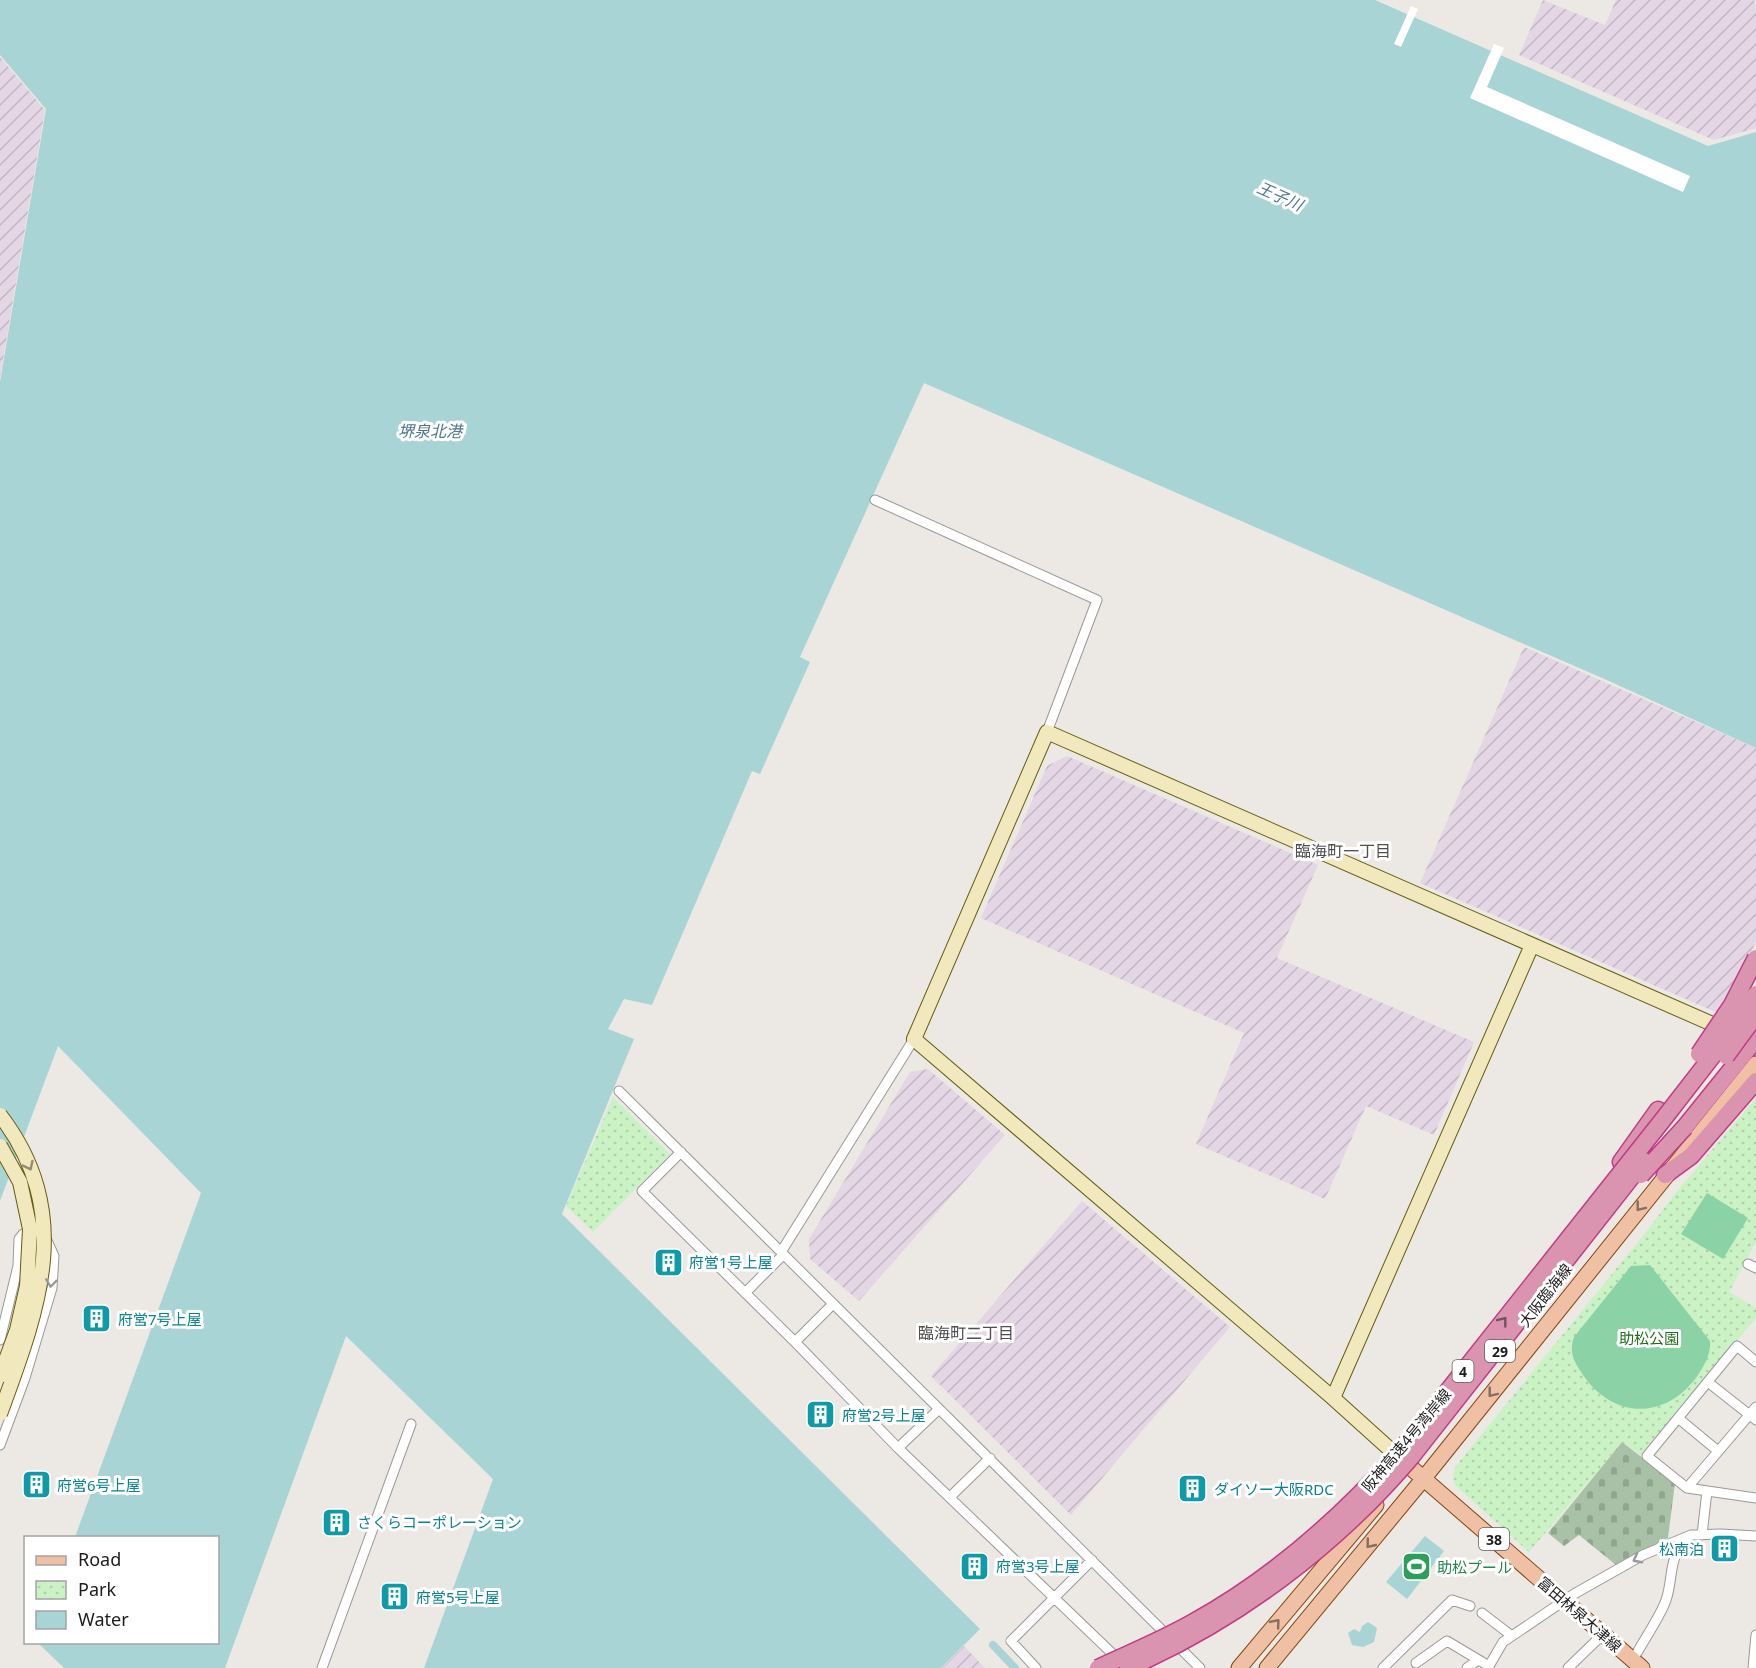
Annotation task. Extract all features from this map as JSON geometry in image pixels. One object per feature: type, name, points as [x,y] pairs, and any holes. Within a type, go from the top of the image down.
[{"type":"highway","points":[[1568,1239],[1634,1143],[1721,1024],[1756,958]]},
{"type":"highway","points":[[1722,1028],[1756,972]]},
{"type":"highway","name":"阪神高速4号湾岸線","points":[[1098,1668],[1166,1637],[1223,1605],[1277,1567],[1356,1498],[1402,1449],[1691,1083],[1756,994]]},
{"type":"highway","name":"阪神高速4号湾岸線","points":[[1128,1668],[1174,1647],[1229,1615],[1284,1576],[1342,1528],[1391,1481],[1532,1306],[1756,1015]]},
{"type":"highway","points":[[1532,1306],[1611,1210],[1685,1127],[1753,1036]]},
{"type":"highway","points":[[1665,1175],[1691,1156],[1756,1082]]},
{"type":"main road","points":[[1592,1236],[1604,1202],[1635,1161],[1663,1109],[1722,1028]]},
{"type":"main road","name":"大阪臨海線","points":[[1239,1668],[1408,1466],[1753,1036]]},
{"type":"main road","name":"大阪臨海線","points":[[1267,1668],[1424,1478],[1756,1064]]},
{"type":"main road","name":"富田林泉大津線","points":[[1408,1466],[1578,1613]]},
{"type":"main road","name":"38","points":[[1578,1613],[1604,1626],[1639,1661],[1654,1668]]},
{"type":"main road","name":"38","points":[[1578,1613],[1581,1623],[1629,1668]]},
{"type":"street","points":[[745,1293],[782,1253],[914,1039],[1047,732],[1097,600],[874,500]]},
{"type":"street","points":[[1047,732],[1722,1028],[1753,1036]]},
{"type":"street","points":[[1334,1398],[1532,945]]},
{"type":"street","points":[[914,1039],[1334,1398],[1408,1466]]},
{"type":"street","points":[[619,1091],[1200,1668]]},
{"type":"street","points":[[0,1115],[12,1131],[34,1178],[45,1228],[42,1280],[28,1336],[0,1414]]},
{"type":"street","points":[[0,1146],[20,1182],[30,1228],[27,1286],[17,1330],[0,1376]]},
{"type":"street","points":[[681,1152],[642,1191],[795,1342],[898,1448],[1128,1668],[1166,1632]]},
{"type":"street","points":[[0,1340],[18,1266],[20,1239],[29,1231],[37,1231],[46,1236],[54,1257],[52,1288],[25,1378],[0,1445]]},
{"type":"street","points":[[795,1342],[833,1304]]},
{"type":"street","points":[[1756,1362],[1737,1346],[1647,1456],[1688,1488],[1756,1498]]},
{"type":"street","points":[[1709,1383],[1753,1418]]},
{"type":"street","points":[[1688,1488],[1718,1451],[1753,1418],[1756,1407]]},
{"type":"street","points":[[898,1448],[939,1408]]},
{"type":"street","points":[[1678,1418],[1718,1451]]},
{"type":"street","points":[[322,1668],[411,1424]]},
{"type":"street","points":[[950,1497],[990,1458]]},
{"type":"street","points":[[1702,1535],[1707,1491]]},
{"type":"street","points":[[1639,1661],[1666,1600],[1669,1574],[1678,1548],[1690,1535]]},
{"type":"street","points":[[1405,1647],[1417,1665],[1447,1641],[1489,1666],[1503,1642],[1585,1588],[1643,1555],[1690,1535],[1756,1536]]},
{"type":"street","points":[[1036,1668],[1011,1641],[1092,1560]]},
{"type":"street","points":[[1383,1668],[1452,1600],[1470,1606]]},
{"type":"street","points":[[1482,1614],[1512,1636]]},
{"type":"street","points":[[1753,1668],[1756,1635]]},
{"type":"street","points":[[1568,1668],[1598,1639]]},
{"type":"street","points":[[1467,1668],[1478,1660]]},
{"type":"shaded area","points":[[1543,0],[1605,25],[1616,0],[1754,0],[1756,7],[1756,128],[1714,140],[1519,55]]},
{"type":"shaded area","points":[[0,57],[45,110],[0,377]]},
{"type":"shaded area","points":[[1524,647],[1756,748],[1756,941],[1742,975],[1720,1014],[1420,883]]},
{"type":"shaded area","points":[[1067,756],[1318,865],[1277,958],[1474,1042],[1434,1135],[1366,1106],[1325,1199],[1196,1144],[1244,1033],[981,918],[1047,766]]},
{"type":"shaded area","points":[[928,1069],[1005,1135],[859,1301],[810,1259],[809,1239],[910,1072]]},
{"type":"shaded area","points":[[1082,1201],[1230,1327],[1071,1515],[931,1376]]},
{"type":"shaded area","points":[[964,1646],[985,1668],[942,1668]]},
{"type":"green space","points":[[613,1097],[670,1154],[593,1232],[566,1206]]},
{"type":"green space","name":"助松公園","points":[[1756,1098],[1756,1242],[1729,1292],[1756,1308],[1756,1318],[1640,1455],[1622,1442],[1529,1552],[1455,1485],[1453,1475],[1456,1466],[1678,1190]]},
{"type":"green space","points":[[1707,1193],[1748,1218],[1723,1259],[1681,1234]]},
{"type":"green space","points":[[1650,1265],[1710,1341],[1710,1346],[1703,1367],[1685,1390],[1670,1401],[1654,1407],[1638,1409],[1607,1399],[1593,1388],[1576,1363],[1572,1347],[1574,1337],[1631,1266]]},
{"type":"green space","points":[[1622,1442],[1675,1483],[1668,1538],[1616,1565],[1579,1535],[1564,1546],[1548,1533]]},
{"type":"water","name":"堺泉北港","points":[[0,0],[1375,0],[1708,146],[1756,132],[1756,748],[1609,681],[924,383],[800,657],[810,662],[760,774],[752,771],[652,1005],[624,999],[608,1029],[634,1039],[562,1214],[980,1629],[941,1668],[424,1668],[493,1479],[346,1336],[225,1668],[64,1668],[39,1644],[219,1644],[219,1536],[75,1536],[201,1193],[58,1046],[0,1201],[0,382],[46,109],[0,55]]},
{"type":"water","name":"助松プール","points":[[1425,1536],[1444,1551],[1407,1599],[1386,1582]]},
{"type":"water","points":[[1368,1622],[1377,1628],[1374,1642],[1363,1647],[1352,1645],[1348,1633],[1354,1629],[1360,1632],[1362,1626]]},
{"type":"pier","points":[[1411,6],[1418,9],[1401,47],[1394,44]]},
{"type":"pier","points":[[1494,44],[1504,48],[1487,87],[1690,176],[1683,192],[1470,98]]},
{"type":"waterway","points":[[993,1645],[1015,1668]]},
{"type":"place","name":"府営1号上屋","points":[[668,1262]]},
{"type":"place","name":"府営7号上屋","points":[[97,1319]]},
{"type":"place","name":"府営2号上屋","points":[[821,1415]]},
{"type":"place","name":"府営6号上屋","points":[[36,1485]]},
{"type":"place","name":"ダイソー大阪RDC","points":[[1193,1489]]},
{"type":"place","name":"さくらコーポレーション","points":[[336,1522]]},
{"type":"place","name":"松南泊","points":[[1725,1549]]},
{"type":"place","name":"府営3号上屋","points":[[975,1566]]},
{"type":"place","name":"助松プール","points":[[1416,1567]]},
{"type":"place","name":"府営5号上屋","points":[[395,1597]]},
{"type":"district","name":"臨海町一丁目","points":[[1343,851]]},
{"type":"district","name":"臨海町二丁目","points":[[966,1333]]},
{"type":"water label","name":"王子川","points":[[1280,196]]}]
